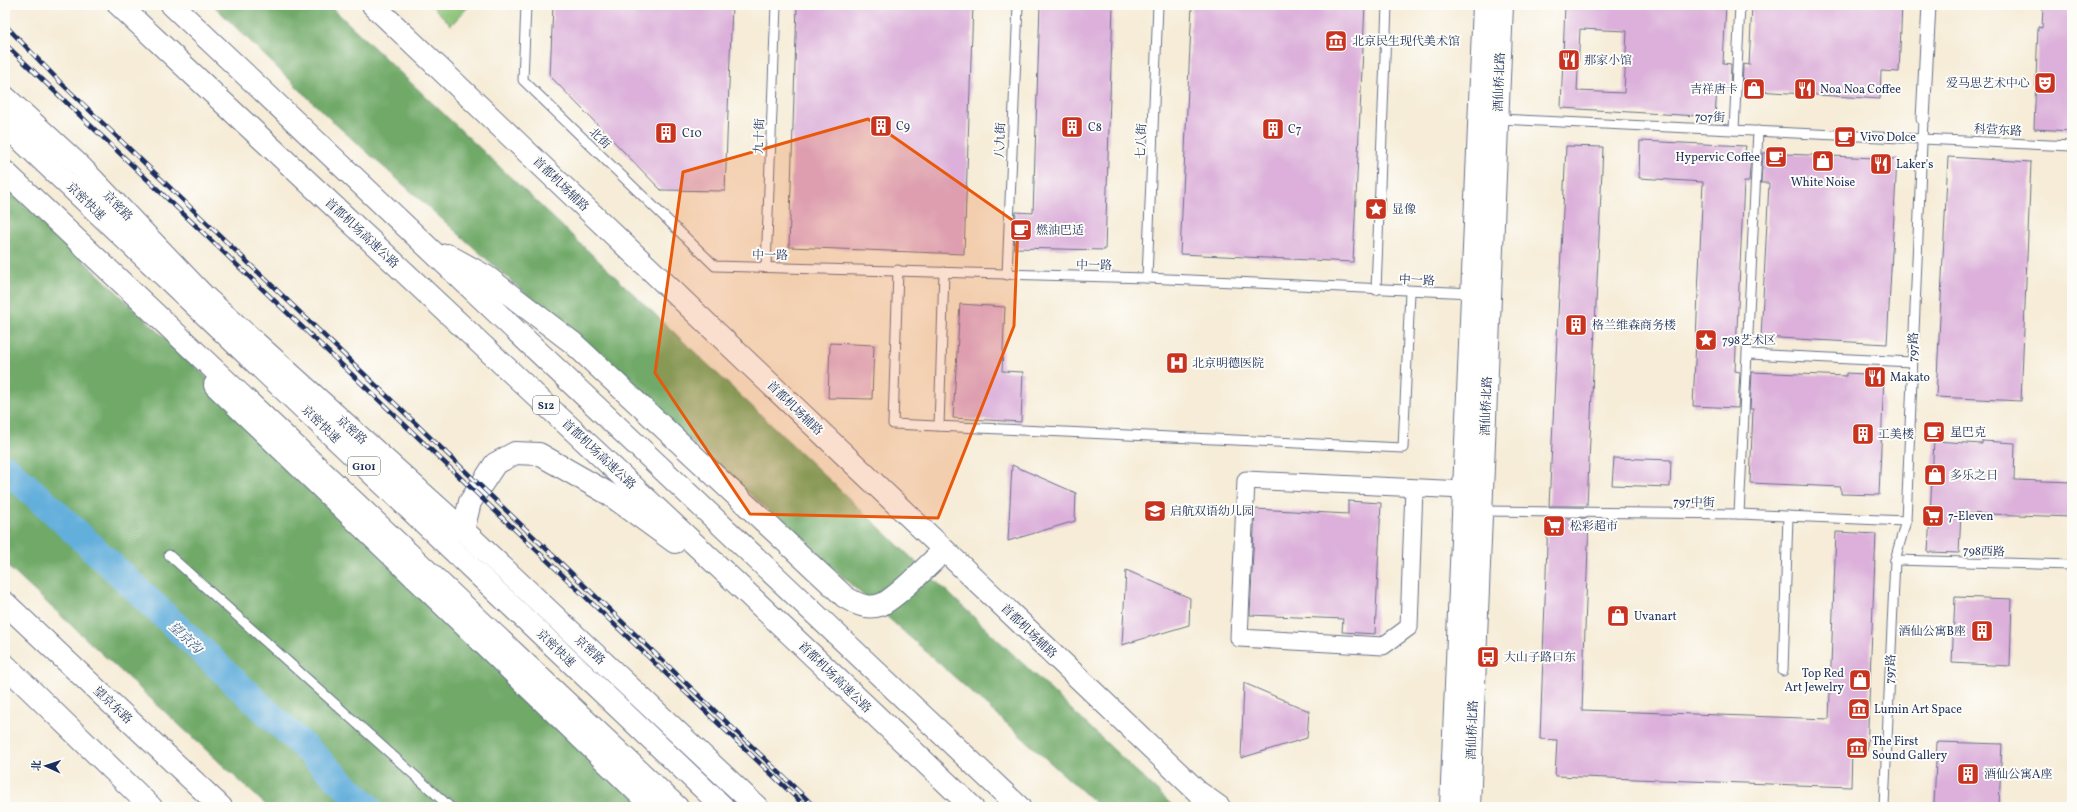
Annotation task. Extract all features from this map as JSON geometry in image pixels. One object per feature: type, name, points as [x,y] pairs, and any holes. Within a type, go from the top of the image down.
[{"type":"main road","name":"首都机场高速公路","points":[[119,5],[748,594],[972,807]]},
{"type":"main road","name":"S12","points":[[172,5],[1019,807]]},
{"type":"main road","name":"首都机场辅路","points":[[373,5],[1198,792],[1219,807]]},
{"type":"main road","name":"酒仙桥北路","points":[[1451,807],[1484,5]]},
{"type":"main road","name":"酒仙桥北路","points":[[1469,807],[1502,5]]},
{"type":"main road","name":"京密路","points":[[5,97],[80,166],[206,297],[463,530],[757,807]]},
{"type":"main road","points":[[5,110],[32,150]]},
{"type":"main road","name":"京密快速","points":[[5,126],[723,807]]},
{"type":"main road","name":"G101","points":[[5,172],[677,807]]},
{"type":"main road","points":[[5,183],[653,807]]},
{"type":"main road","points":[[422,243],[487,277],[573,343],[845,597],[858,606],[881,605],[907,584],[944,550]]},
{"type":"main road","points":[[463,530],[470,502],[495,464],[515,453],[539,454],[609,494],[748,594]]},
{"type":"main road","name":"望京东路","points":[[5,603],[221,807]]},
{"type":"main road","points":[[5,665],[151,807]]},
{"type":"street","name":"797路","points":[[1923,119],[1929,5]]},
{"type":"street","points":[[1414,488],[1409,627],[1383,646],[1239,638],[1246,480],[1464,490]]},
{"type":"lane","name":"北街","points":[[526,5],[523,80],[715,266]]},
{"type":"lane","name":"九十街","points":[[766,267],[776,5]]},
{"type":"lane","name":"八九街","points":[[1007,275],[1018,5]]},
{"type":"lane","name":"七八街","points":[[1148,278],[1158,5]]},
{"type":"lane","points":[[1376,290],[1387,5]]},
{"type":"lane","points":[[1734,130],[1740,5]]},
{"type":"lane","name":"707街","points":[[1498,119],[1922,138]]},
{"type":"lane","name":"797路","points":[[1884,807],[1895,560],[1906,521],[1923,119]]},
{"type":"lane","points":[[1739,514],[1758,131]]},
{"type":"lane","name":"科营东路","points":[[1922,138],[2072,146]]},
{"type":"lane","name":"中一路","points":[[715,266],[1148,278],[1410,292],[1472,293]]},
{"type":"lane","points":[[898,270],[893,424],[1403,448],[1410,292]]},
{"type":"lane","points":[[940,426],[944,272]]},
{"type":"lane","points":[[1748,354],[1912,362]]},
{"type":"lane","name":"797中街","points":[[1481,511],[1739,514],[1906,521]]},
{"type":"lane","points":[[1783,671],[1788,516]]},
{"type":"lane","points":[[170,555],[450,807]]},
{"type":"lane","name":"798西路","points":[[1895,560],[2072,565]]},
{"type":"highlighted area","points":[[868,119],[1018,224],[1014,326],[938,518],[750,514],[655,373],[683,172]]},
{"type":"green space","points":[[213,5],[329,5],[1174,807],[1100,807],[330,119]]},
{"type":"green space","points":[[431,5],[470,5],[451,25]]},
{"type":"green space","points":[[5,186],[659,807],[268,807],[5,564]]},
{"type":"building","name":"C10","points":[[553,5],[732,5],[725,191],[661,190],[550,76]]},
{"type":"building","name":"C9","points":[[797,5],[973,5],[964,254],[789,247]]},
{"type":"building","name":"C8","points":[[1040,5],[1113,5],[1105,250],[1014,248],[1016,212],[1033,213]]},
{"type":"building","name":"C7","points":[[1192,5],[1365,5],[1353,262],[1180,254]]},
{"type":"building","points":[[1565,5],[1726,5],[1723,63],[1731,64],[1730,90],[1717,89],[1715,117],[1561,108]],"holes":[[[1580,29],[1627,31],[1624,93],[1577,91]]]},
{"type":"building","points":[[1752,5],[1902,5],[1899,72],[1881,71],[1880,99],[1742,90],[1743,64],[1749,65]]},
{"type":"building","points":[[2043,5],[2072,5],[2072,131],[2034,129],[2038,27],[2042,28]]},
{"type":"building","points":[[1640,141],[1746,146],[1745,152],[1751,152],[1749,182],[1744,182],[1735,371],[1740,372],[1738,408],[1693,406],[1703,182],[1639,178]]},
{"type":"building","name":"格兰维森商务楼","points":[[1566,146],[1603,147],[1587,506],[1549,506]]},
{"type":"building","points":[[1763,153],[1897,159],[1887,344],[1761,337],[1769,183],[1761,183]]},
{"type":"building","points":[[1948,157],[2031,162],[2021,401],[1936,397]]},
{"type":"building","points":[[960,304],[1005,307],[1002,371],[1023,372],[1021,422],[953,418]]},
{"type":"building","points":[[830,343],[874,345],[872,399],[828,398]]},
{"type":"building","points":[[1752,372],[1846,376],[1846,373],[1884,375],[1879,495],[1841,494],[1841,487],[1750,483],[1753,409],[1750,409]]},
{"type":"building","points":[[1934,441],[1982,444],[1982,441],[2015,443],[2014,480],[2072,482],[2072,517],[1961,513],[1959,553],[1928,552]]},
{"type":"building","points":[[1614,458],[1671,460],[1670,487],[1612,485]]},
{"type":"building","points":[[1012,465],[1076,493],[1075,521],[1008,541]]},
{"type":"building","points":[[1348,501],[1381,503],[1375,634],[1342,632],[1343,619],[1250,615],[1255,509],[1348,514]]},
{"type":"building","points":[[1548,518],[1586,518],[1586,520],[1589,520],[1582,710],[1829,719],[1836,532],[1876,534],[1867,750],[1852,750],[1851,787],[1555,776],[1557,740],[1540,739]]},
{"type":"building","points":[[1126,570],[1190,598],[1189,625],[1122,645]]},
{"type":"building","name":"酒仙公寓B座","points":[[1955,597],[2012,599],[2010,666],[1952,663]]},
{"type":"building","points":[[1244,683],[1309,711],[1307,738],[1241,758]]},
{"type":"building","name":"酒仙公寓A座","points":[[1937,742],[2002,744],[1999,806],[1934,804]]},
{"type":"waterway","name":"望京沟","points":[[5,468],[45,503],[368,807]]},
{"type":"railway","points":[[5,25],[60,82],[815,807]]},
{"type":"railway","points":[[5,44],[806,807]]},
{"type":"place","name":"北京民生现代美术馆","points":[[1336,41]]},
{"type":"place","name":"那家小馆","points":[[1569,60]]},
{"type":"place","name":"爱马思艺术中心","points":[[2045,83]]},
{"type":"place","name":"吉祥唐卡","points":[[1754,89]]},
{"type":"place","name":"Noa Noa Coffee","points":[[1805,89]]},
{"type":"place","name":"C9","points":[[881,126]]},
{"type":"place","name":"C8","points":[[1072,127]]},
{"type":"place","name":"C7","points":[[1273,129]]},
{"type":"place","name":"C10","points":[[666,133]]},
{"type":"place","name":"Vivo Dolce","points":[[1845,137]]},
{"type":"place","name":"Hypervic Coffee","points":[[1776,157]]},
{"type":"place","name":"White Noise","points":[[1823,161]]},
{"type":"place","name":"Laker's","points":[[1881,164]]},
{"type":"place","name":"显像","points":[[1376,209]]},
{"type":"place","name":"燃油巴适","points":[[1021,230]]},
{"type":"place","name":"格兰维森商务楼","points":[[1576,325]]},
{"type":"place","name":"798艺术区","points":[[1706,340]]},
{"type":"place","name":"北京明德医院","points":[[1177,363]]},
{"type":"place","name":"Makato","points":[[1875,377]]},
{"type":"place","name":"星巴克","points":[[1934,432]]},
{"type":"place","name":"工美楼","points":[[1863,434]]},
{"type":"place","name":"多乐之日","points":[[1935,475]]},
{"type":"place","name":"启航双语幼儿园","points":[[1155,511]]},
{"type":"place","name":"7-Eleven","points":[[1933,516]]},
{"type":"place","name":"松彩超市","points":[[1554,526]]},
{"type":"place","name":"Uvanart","points":[[1618,616]]},
{"type":"place","name":"酒仙公寓B座","points":[[1982,631]]},
{"type":"place","name":"大山子路口东","points":[[1488,657]]},
{"type":"place","name":"Top Red Art Jewelry","points":[[1860,680]]},
{"type":"place","name":"Lumin Art Space","points":[[1859,709]]},
{"type":"place","name":"The First Sound Gallery","points":[[1857,748]]},
{"type":"place","name":"酒仙公寓A座","points":[[1968,774]]}]
